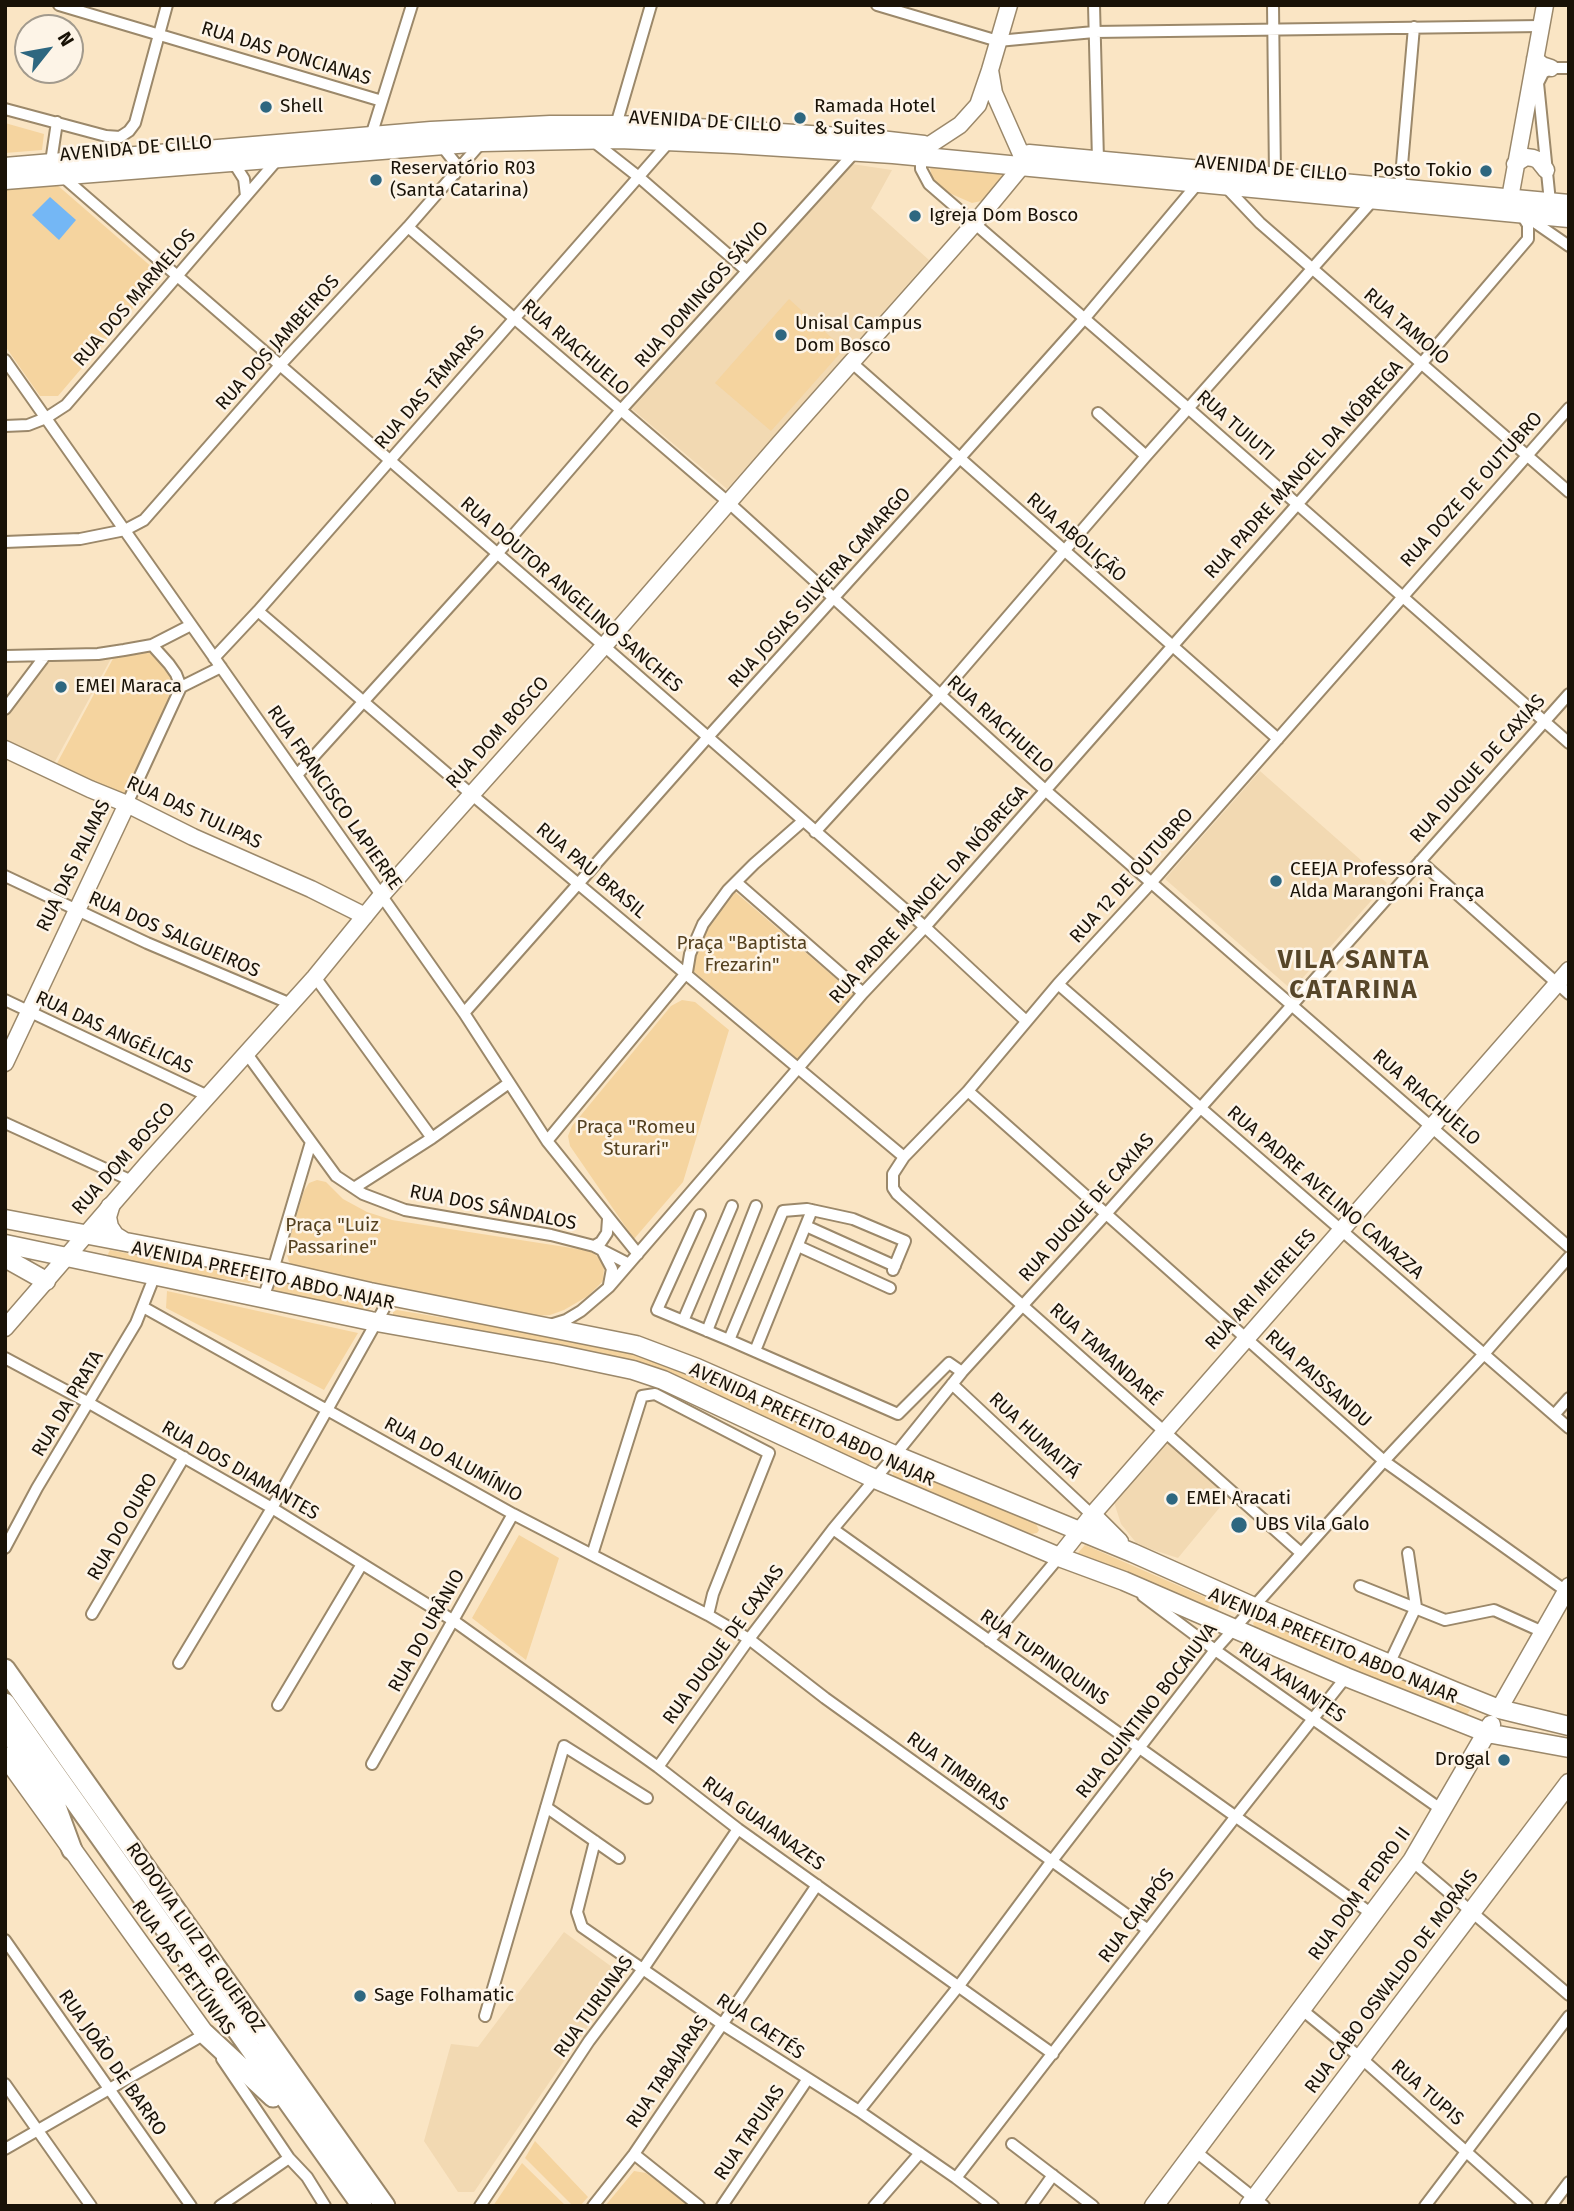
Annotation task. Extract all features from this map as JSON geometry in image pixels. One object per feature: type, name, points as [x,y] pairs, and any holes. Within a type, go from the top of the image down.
[{"type":"highway","name":"RODOVIA LUIZ DE QUEIROZ","points":[[5,1669],[385,2206]]},
{"type":"highway","name":"RODOVIA LUIZ DE QUEIROZ","points":[[5,1703],[362,2205]]},
{"type":"highway","points":[[5,1726],[54,1801],[72,1850]]},
{"type":"highway","points":[[205,2034],[262,2085],[362,2205]]},
{"type":"highway","points":[[289,2072],[392,2206]]},
{"type":"main road","points":[[960,125],[978,104],[1009,5]]},
{"type":"main road","points":[[1510,198],[1545,5]]},
{"type":"main road","points":[[1535,59],[1551,68]]},
{"type":"main road","points":[[990,70],[994,93],[1012,130],[1021,160]]},
{"type":"main road","points":[[925,151],[973,117],[992,114],[1000,117],[1012,130]]},
{"type":"main road","name":"AVENIDA DE CILLO","points":[[5,180],[56,169],[371,136],[550,125],[719,129],[871,139],[925,151]]},
{"type":"main road","name":"AVENIDA DE CILLO","points":[[5,167],[94,173],[482,142],[591,139],[670,141],[855,152],[925,151],[1375,193],[1569,218]]},
{"type":"main road","points":[[1515,164],[1526,157],[1533,158],[1546,170]]},
{"type":"main road","name":"AVENIDA DE CILLO","points":[[1021,160],[1098,160],[1211,178]]},
{"type":"main road","name":"RUA DOM BOSCO","points":[[5,1328],[85,1234],[315,977],[381,896],[975,223],[1021,160]]},
{"type":"main road","name":"AVENIDA DE CILLO","points":[[1375,193],[1400,188],[1560,203]]},
{"type":"main road","name":"RUA DAS TULIPAS","points":[[5,749],[365,916]]},
{"type":"main road","name":"RUA DAS PALMAS","points":[[5,1063],[127,804]]},
{"type":"main road","name":"RUA ARI MEIRELES","points":[[1059,1557],[1164,1431],[1433,1127],[1563,989],[1569,970]]},
{"type":"main road","points":[[110,1207],[107,1217],[109,1227],[115,1236],[123,1241]]},
{"type":"main road","name":"AVENIDA PREFEITO ABDO NAJAR","points":[[5,1219],[273,1270],[636,1345],[663,1354],[895,1455],[1133,1553],[1252,1606],[1392,1659],[1499,1709],[1569,1726]]},
{"type":"main road","name":"AVENIDA PREFEITO ABDO NAJAR","points":[[5,1244],[377,1322],[633,1370],[663,1380],[876,1479],[1037,1548],[1124,1581],[1346,1677],[1487,1733],[1569,1748]]},
{"type":"main road","points":[[5,1258],[46,1280]]},
{"type":"main road","points":[[1092,1515],[1133,1553]]},
{"type":"main road","points":[[1037,1548],[1050,1540],[1053,1533],[1049,1519]]},
{"type":"main road","name":"RUA DOM PEDRO II","points":[[1154,2206],[1412,1861],[1567,1589]]},
{"type":"main road","name":"RUA DAS PETÚNIAS","points":[[9,1768],[205,2034]]},
{"type":"main road","name":"RUA CABO OSWALDO DE MORAIS","points":[[1256,2203],[1361,2058],[1569,1783]]},
{"type":"street","name":"RUA DAS PONCIANAS","points":[[59,5],[382,100]]},
{"type":"street","points":[[5,109],[106,136],[120,137],[135,123],[167,5]]},
{"type":"street","points":[[371,136],[412,5]]},
{"type":"street","points":[[616,125],[651,5]]},
{"type":"street","points":[[877,5],[998,41],[1094,32],[1541,26]]},
{"type":"street","points":[[1094,5],[1098,160]]},
{"type":"street","points":[[1260,223],[1250,203],[1253,197],[1270,183],[1273,5]]},
{"type":"street","points":[[1400,188],[1414,27]]},
{"type":"street","points":[[1560,203],[1546,170],[1538,83],[1543,73],[1551,68],[1569,68]]},
{"type":"street","points":[[56,169],[57,122]]},
{"type":"street","points":[[591,139],[747,271]]},
{"type":"street","name":"RUA DAS TÂMARAS","points":[[218,663],[258,611],[670,141]]},
{"type":"street","name":"RUA DOS JAMBEIROS","points":[[125,530],[144,520],[482,142]]},
{"type":"street","points":[[440,145],[456,164],[455,174]]},
{"type":"street","name":"RUA TUIUTI","points":[[925,151],[921,169],[929,184],[1569,743]]},
{"type":"street","name":"RUA DOMINGOS SÁVIO","points":[[297,775],[497,554],[621,410],[855,152]]},
{"type":"street","name":"RUA DOS MARMELOS","points":[[46,418],[66,405],[278,159]]},
{"type":"street","points":[[229,162],[244,179],[246,196]]},
{"type":"street","name":"RUA DOUTOR ANGELINO SANCHES","points":[[56,169],[925,927],[1026,1021]]},
{"type":"street","points":[[90,200],[89,189],[94,173]]},
{"type":"street","name":"RUA TAMOIO","points":[[1211,178],[1569,492]]},
{"type":"street","name":"RUA JOSIAS SILVEIRA CAMARGO","points":[[464,1013],[708,737],[1211,178]]},
{"type":"street","points":[[815,832],[941,694],[1146,456],[1314,269],[1375,193]]},
{"type":"street","points":[[1510,198],[1522,214],[1569,246]]},
{"type":"street","name":"RUA PADRE MANOEL DA NÓBREGA","points":[[547,1326],[566,1320],[581,1311],[609,1287],[863,993],[925,927],[1421,364],[1528,239],[1528,226],[1522,214]]},
{"type":"street","name":"RUA RIACHUELO","points":[[408,227],[728,502],[1045,790],[1569,1247]]},
{"type":"street","name":"RUA FRANCISCO LAPIERRE","points":[[5,360],[464,1013],[547,1141],[638,1254]]},
{"type":"street","name":"RUA ABOLIÇÃO","points":[[851,362],[1278,739]]},
{"type":"street","name":"RUA DOZE DE OUTUBRO","points":[[1402,596],[1569,408]]},
{"type":"street","points":[[1098,414],[1146,456]]},
{"type":"street","points":[[5,426],[28,425],[46,418]]},
{"type":"street","points":[[5,542],[80,539],[125,530]]},
{"type":"street","name":"RUA 12 DE OUTUBRO","points":[[892,1180],[897,1165],[968,1091],[1058,984],[1151,883],[1402,596]]},
{"type":"street","name":"RUA PAU BRASIL","points":[[258,611],[471,794],[905,1157]]},
{"type":"street","points":[[5,656],[97,654],[152,646],[191,625]]},
{"type":"street","points":[[152,646],[169,664],[181,687],[218,663]]},
{"type":"street","points":[[5,709],[44,656]]},
{"type":"street","name":"RUA DAS PALMAS","points":[[127,804],[181,687]]},
{"type":"street","name":"RUA DUQUE DE CAXIAS","points":[[658,1767],[748,1639],[832,1529],[876,1479],[962,1371],[1106,1214],[1569,694]]},
{"type":"street","points":[[547,1141],[687,972],[703,924],[736,882],[803,821]]},
{"type":"street","points":[[1419,861],[1563,989]]},
{"type":"street","name":"RUA DOS SALGUEIROS","points":[[5,876],[76,911],[291,1004]]},
{"type":"street","points":[[736,882],[863,993]]},
{"type":"street","points":[[315,977],[432,1138]]},
{"type":"street","name":"RUA PADRE AVELINO CANAZZA","points":[[1058,984],[1569,1428]]},
{"type":"street","name":"RUA DAS ANGÉLICAS","points":[[5,1000],[208,1096]]},
{"type":"street","name":"RUA DOS SÂNDALOS","points":[[247,1054],[336,1176],[363,1194],[405,1210],[551,1235],[598,1247],[629,1264]]},
{"type":"street","points":[[354,1188],[432,1138],[509,1083]]},
{"type":"street","name":"RUA PAISSANDU","points":[[968,1091],[1384,1461],[1567,1589]]},
{"type":"street","points":[[5,1123],[132,1181]]},
{"type":"street","points":[[263,1298],[311,1142]]},
{"type":"street","name":"RUA TAMANDARÉ","points":[[892,1180],[897,1194],[1301,1553]]},
{"type":"street","points":[[683,1321],[732,1206]]},
{"type":"street","points":[[707,1331],[756,1206]]},
{"type":"street","points":[[729,1340],[783,1210],[812,1210],[853,1219],[905,1241],[894,1268],[806,1226]]},
{"type":"street","points":[[755,1351],[812,1210]]},
{"type":"street","points":[[700,1215],[657,1310],[898,1414],[949,1363],[962,1371]]},
{"type":"street","points":[[608,1219],[607,1233],[598,1247],[612,1269],[609,1287]]},
{"type":"street","points":[[798,1246],[890,1289]]},
{"type":"street","name":"RUA QUINTINO BOCAIUVA","points":[[859,2111],[958,1987],[1215,1650],[1569,1257]]},
{"type":"street","name":"RUA DA PRATA","points":[[5,1548],[37,1488],[120,1353],[136,1323],[155,1275]]},
{"type":"street","points":[[179,1663],[272,1508],[391,1296]]},
{"type":"street","name":"RUA DO ALUMÍNIO","points":[[143,1307],[513,1514],[708,1615],[748,1639]]},
{"type":"street","name":"RUA DOS DIAMANTES","points":[[5,1358],[272,1508],[454,1620]]},
{"type":"street","name":"RUA HUMAITÁ","points":[[952,1384],[1092,1515]]},
{"type":"street","points":[[592,1555],[642,1396],[655,1394],[769,1453],[713,1594],[708,1615]]},
{"type":"street","points":[[1554,1415],[1569,1398]]},
{"type":"street","name":"RUA DO OURO","points":[[92,1614],[184,1458]]},
{"type":"street","name":"RUA DO URÂNIO","points":[[372,1765],[513,1514]]},
{"type":"street","name":"RUA TUPINIQUINS","points":[[832,1529],[1372,1914]]},
{"type":"street","points":[[1392,1659],[1416,1607],[1408,1553]]},
{"type":"street","name":"RUA ARI MEIRELES","points":[[989,1642],[1059,1557]]},
{"type":"street","points":[[278,1706],[362,1563]]},
{"type":"street","name":"RUA XAVANTES","points":[[1124,1581],[1215,1650],[1442,1810]]},
{"type":"street","points":[[1360,1586],[1445,1620],[1494,1610],[1543,1632]]},
{"type":"street","name":"RUA GUAIANAZES","points":[[454,1620],[658,1767],[738,1829],[1053,2054]]},
{"type":"street","name":"RUA TIMBIRAS","points":[[748,1639],[825,1699],[1148,1930]]},
{"type":"street","name":"RUA CAIAPÓS","points":[[957,2178],[1346,1677]]},
{"type":"street","points":[[485,2016],[564,1746],[647,1798]]},
{"type":"street","points":[[546,1807],[620,1857]]},
{"type":"street","name":"RUA TURUNAS","points":[[480,2206],[589,2041],[643,1969],[738,1829]]},
{"type":"street","name":"RUA CAETÉS","points":[[595,1841],[577,1912],[582,1927],[722,2024],[859,2111],[993,2206]]},
{"type":"street","points":[[1412,1861],[1569,1995]]},
{"type":"street","name":"RUA TABAJARAS","points":[[593,2206],[634,2154],[817,1885]]},
{"type":"street","name":"RUA JOÃO DE BARRO","points":[[5,1940],[191,2206]]},
{"type":"street","name":"RUA TUPIS","points":[[1301,2009],[1361,2058],[1527,2206]]},
{"type":"street","points":[[1425,2206],[1569,2015]]},
{"type":"street","points":[[5,2150],[205,2034]]},
{"type":"street","name":"RUA DAS PETÚNIAS","points":[[205,2034],[325,2206]]},
{"type":"street","name":"RUA TAPUIAS","points":[[722,2206],[807,2080]]},
{"type":"street","points":[[5,2084],[91,2206]]},
{"type":"street","points":[[1012,2144],[1093,2206]]},
{"type":"street","points":[[1195,2151],[1256,2203]]},
{"type":"street","points":[[874,2206],[920,2153]]},
{"type":"street","points":[[634,2154],[699,2206]]},
{"type":"street","points":[[220,2206],[289,2158]]},
{"type":"street","points":[[1031,2206],[1053,2175]]},
{"type":"street","points":[[1550,2206],[1569,2182]]},
{"type":"shaded area","name":"Unisal Campus Dom Bosco","points":[[852,164],[892,170],[871,208],[929,260],[727,489],[632,409]]},
{"type":"shaded area","name":"EMEI Maraca","points":[[113,655],[52,767],[5,741],[5,713],[47,661]]},
{"type":"shaded area","name":"CEEJA Professora Alda Marangoni França","points":[[1260,771],[1387,883],[1292,990],[1165,879]]},
{"type":"shaded area","name":"EMEI Aracati","points":[[1168,1436],[1230,1495],[1178,1558],[1138,1545],[1121,1524],[1114,1502]]},
{"type":"shaded area","points":[[564,1932],[623,1975],[474,2192],[458,2192],[424,2141],[451,2044],[478,2047]]},
{"type":"green space","points":[[5,123],[44,134],[42,150],[5,153]]},
{"type":"green space","points":[[929,163],[1013,169],[986,200],[972,203],[940,189],[933,182]]},
{"type":"green space","points":[[56,184],[161,275],[58,396],[40,396],[5,346],[5,188]]},
{"type":"green space","points":[[789,299],[844,349],[771,431],[715,383]]},
{"type":"green space","points":[[147,651],[156,656],[181,687],[164,711],[145,753],[127,804],[54,769],[116,653]]},
{"type":"green space","name":"Praça \"Baptista Frezarin\"","points":[[734,891],[855,995],[800,1061],[692,970],[706,926]]},
{"type":"green space","name":"Praça \"Romeu Sturari\"","points":[[682,1000],[695,1002],[729,1030],[683,1182],[634,1239],[570,1146],[568,1136],[572,1126],[671,1006]]},
{"type":"green space","name":"Praça \"Luiz Passarine\"","points":[[317,1180],[326,1182],[343,1199],[367,1212],[392,1220],[591,1251],[604,1267],[603,1281],[588,1296],[564,1310],[550,1315],[534,1316],[297,1269],[289,1262],[286,1251],[304,1191],[309,1183]]},
{"type":"green space","points":[[110,1250],[252,1278],[249,1283],[220,1278],[197,1278],[105,1260]]},
{"type":"green space","points":[[279,1282],[368,1302],[371,1307],[368,1311],[360,1311],[276,1292],[273,1288]]},
{"type":"green space","points":[[167,1291],[358,1333],[324,1390],[166,1308]]},
{"type":"green space","points":[[397,1310],[539,1334],[648,1357],[878,1456],[868,1465],[648,1368],[393,1317],[393,1312]]},
{"type":"green space","points":[[897,1465],[1036,1524],[1039,1530],[1031,1534],[894,1477],[892,1471]]},
{"type":"green space","points":[[519,1535],[559,1558],[526,1660],[472,1618]]},
{"type":"green space","points":[[1085,1545],[1216,1602],[1219,1605],[1218,1610],[1215,1613],[1076,1555]]},
{"type":"green space","points":[[1261,1618],[1470,1710],[1464,1719],[1256,1631],[1253,1623]]},
{"type":"green space","points":[[535,2141],[588,2197],[580,2206],[573,2206],[525,2158]]},
{"type":"green space","points":[[522,2163],[566,2206],[493,2206]]},
{"type":"green space","points":[[634,2171],[646,2173],[692,2206],[605,2206]]},
{"type":"water","points":[[50,197],[76,220],[59,240],[32,215]]},
{"type":"place","name":"Shell","points":[[266,107]]},
{"type":"place","name":"Ramada Hotel & Suites","points":[[800,118]]},
{"type":"place","name":"Posto Tokio","points":[[1486,171]]},
{"type":"place","name":"Reservatório R03 (Santa Catarina)","points":[[376,180]]},
{"type":"place","name":"Igreja Dom Bosco","points":[[915,216]]},
{"type":"place","name":"Unisal Campus Dom Bosco","points":[[781,335]]},
{"type":"place","name":"EMEI Maraca","points":[[61,687]]},
{"type":"place","name":"CEEJA Professora Alda Marangoni França","points":[[1276,881]]},
{"type":"place","name":"EMEI Aracati","points":[[1172,1499]]},
{"type":"place","name":"UBS Vila Galo","points":[[1239,1525]]},
{"type":"place","name":"Drogal","points":[[1504,1760]]},
{"type":"place","name":"Sage Folhamatic","points":[[360,1996]]},
{"type":"district","name":"VILA SANTA CATARINA","points":[[1354,976]]}]
